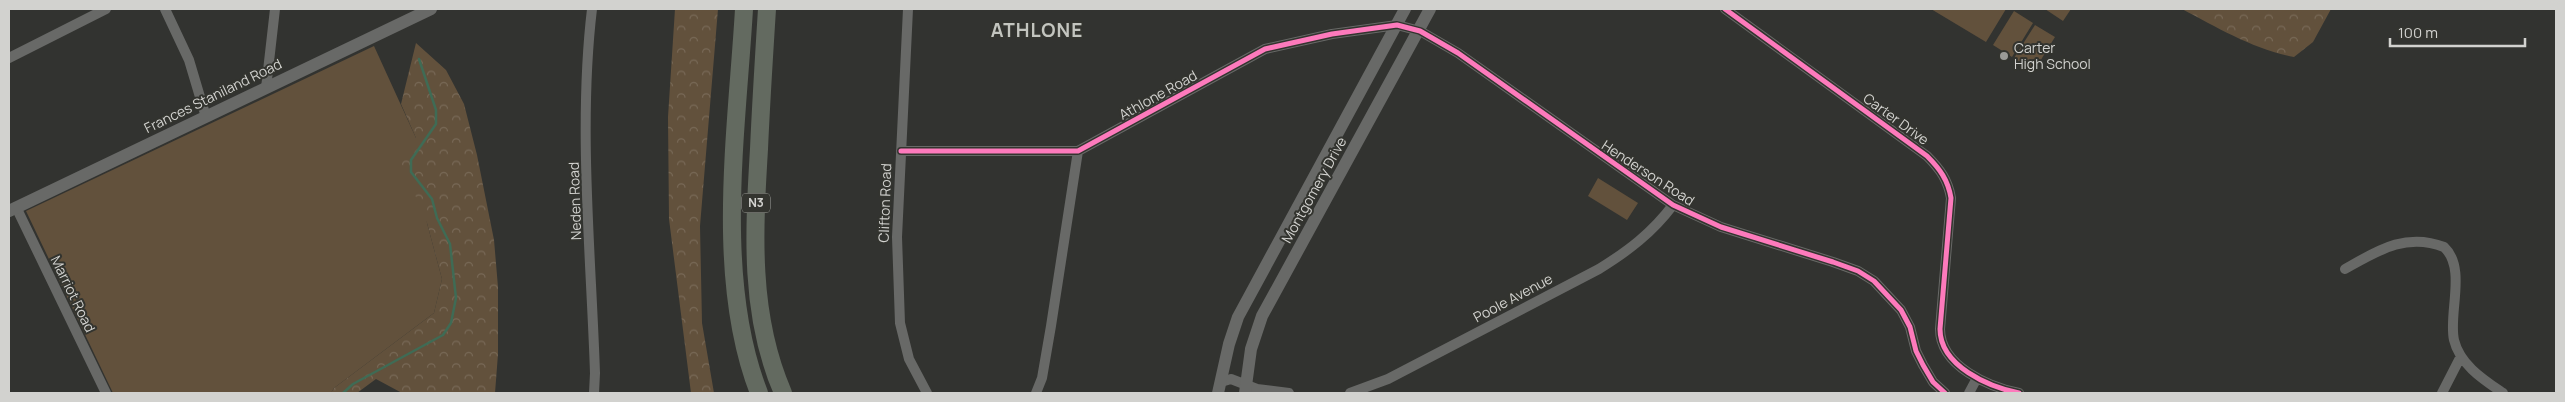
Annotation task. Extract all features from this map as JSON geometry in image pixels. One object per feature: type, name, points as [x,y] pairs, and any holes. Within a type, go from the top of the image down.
[{"type":"highway","name":"N3","points":[[744,9],[734,186],[734,281],[739,320],[752,375],[759,393]]},
{"type":"highway","name":"N3","points":[[767,9],[756,190],[755,267],[759,309],[776,376],[783,393]]},
{"type":"street","points":[[9,58],[106,9]]},
{"type":"street","points":[[165,9],[189,60],[206,117]]},
{"type":"street","points":[[266,88],[275,9]]},
{"type":"street","name":"Frances Staniland Road","points":[[12,209],[431,9]]},
{"type":"street","name":"Neden Road","points":[[592,9],[588,40],[586,126],[595,363],[594,393]]},
{"type":"street","name":"Clifton Road","points":[[908,9],[897,237],[900,323],[909,359],[927,393]]},
{"type":"street","name":"Montgomery Drive","points":[[1220,390],[1229,344],[1238,317],[1405,9]]},
{"type":"street","name":"Montgomery Drive","points":[[1248,391],[1251,349],[1259,324],[1420,31],[1430,9]]},
{"type":"street","name":"Carter Drive","points":[[1725,9],[1927,156],[1943,174],[1948,183],[1951,198],[1940,338],[1946,350],[1955,361],[1977,378]]},
{"type":"street","name":"Athlone Road","points":[[900,151],[1078,151],[1265,49],[1332,34],[1397,25],[1420,31]]},
{"type":"street","name":"Henderson Road","points":[[1420,31],[1458,53],[1673,205],[1721,227],[1833,262],[1874,281],[1901,310],[1910,326],[1916,351],[1923,365],[1933,382],[1945,393]]},
{"type":"street","points":[[1036,393],[1042,378],[1052,326],[1078,151]]},
{"type":"street","points":[[1315,177],[1326,180],[1333,187]]},
{"type":"street","points":[[1308,190],[1326,200]]},
{"type":"street","name":"Poole Avenue","points":[[1350,393],[1388,379],[1599,269],[1631,249],[1648,234],[1673,205]]},
{"type":"street","name":"Marriot Road","points":[[12,209],[106,393]]},
{"type":"street","points":[[2345,269],[2392,244],[2410,240],[2444,247],[2450,256],[2455,277],[2454,341],[2461,356],[2470,368],[2503,393]]},
{"type":"street","points":[[2442,393],[2461,356]]},
{"type":"street","points":[[1969,393],[1977,378],[2017,393]]},
{"type":"street","points":[[1220,390],[1231,379],[1248,391],[1289,393]]},
{"type":"green space","points":[[675,9],[718,9],[700,226],[702,323],[714,393],[691,393],[669,219],[668,117]]},
{"type":"green space","points":[[1931,9],[2006,9],[1986,42]]},
{"type":"green space","points":[[2045,9],[2071,9],[2063,21]]},
{"type":"green space","points":[[2182,9],[2331,9],[2313,42],[2294,57],[2250,43]]},
{"type":"green space","points":[[2014,11],[2033,23],[2012,57],[1993,45]]},
{"type":"green space","points":[[2035,25],[2055,37],[2034,71],[2014,58]]},
{"type":"green space","points":[[416,43],[446,70],[464,104],[477,155],[494,240],[498,287],[498,354],[495,393],[402,393],[376,379],[357,393],[331,393],[334,388],[434,313],[442,279],[427,223],[401,162],[416,138],[401,104]]},
{"type":"green space","points":[[374,46],[416,138],[427,223],[442,279],[434,313],[334,388],[331,393],[113,393],[26,211]]},
{"type":"green space","points":[[1598,178],[1638,203],[1627,220],[1588,196]]},
{"type":"waterway","points":[[343,393],[353,384],[443,335],[451,323],[456,298],[450,244],[437,218],[432,199],[411,172],[411,160],[436,124],[436,110],[419,59]]},
{"type":"cycle path","points":[[1725,9],[1927,156],[1940,170],[1946,180],[1951,198],[1940,329],[1942,342],[1948,354],[1968,373],[1994,386],[2019,393]]},
{"type":"cycle path","points":[[901,151],[1078,151],[1265,49],[1332,34],[1397,25],[1420,31],[1458,53],[1673,205],[1721,227],[1858,271],[1874,281],[1901,310],[1910,327],[1916,351],[1923,365],[1933,382],[1945,393]]},
{"type":"place","name":"Carter High School","points":[[2004,56]]},
{"type":"district","name":"ATHLONE","points":[[1037,30]]}]
